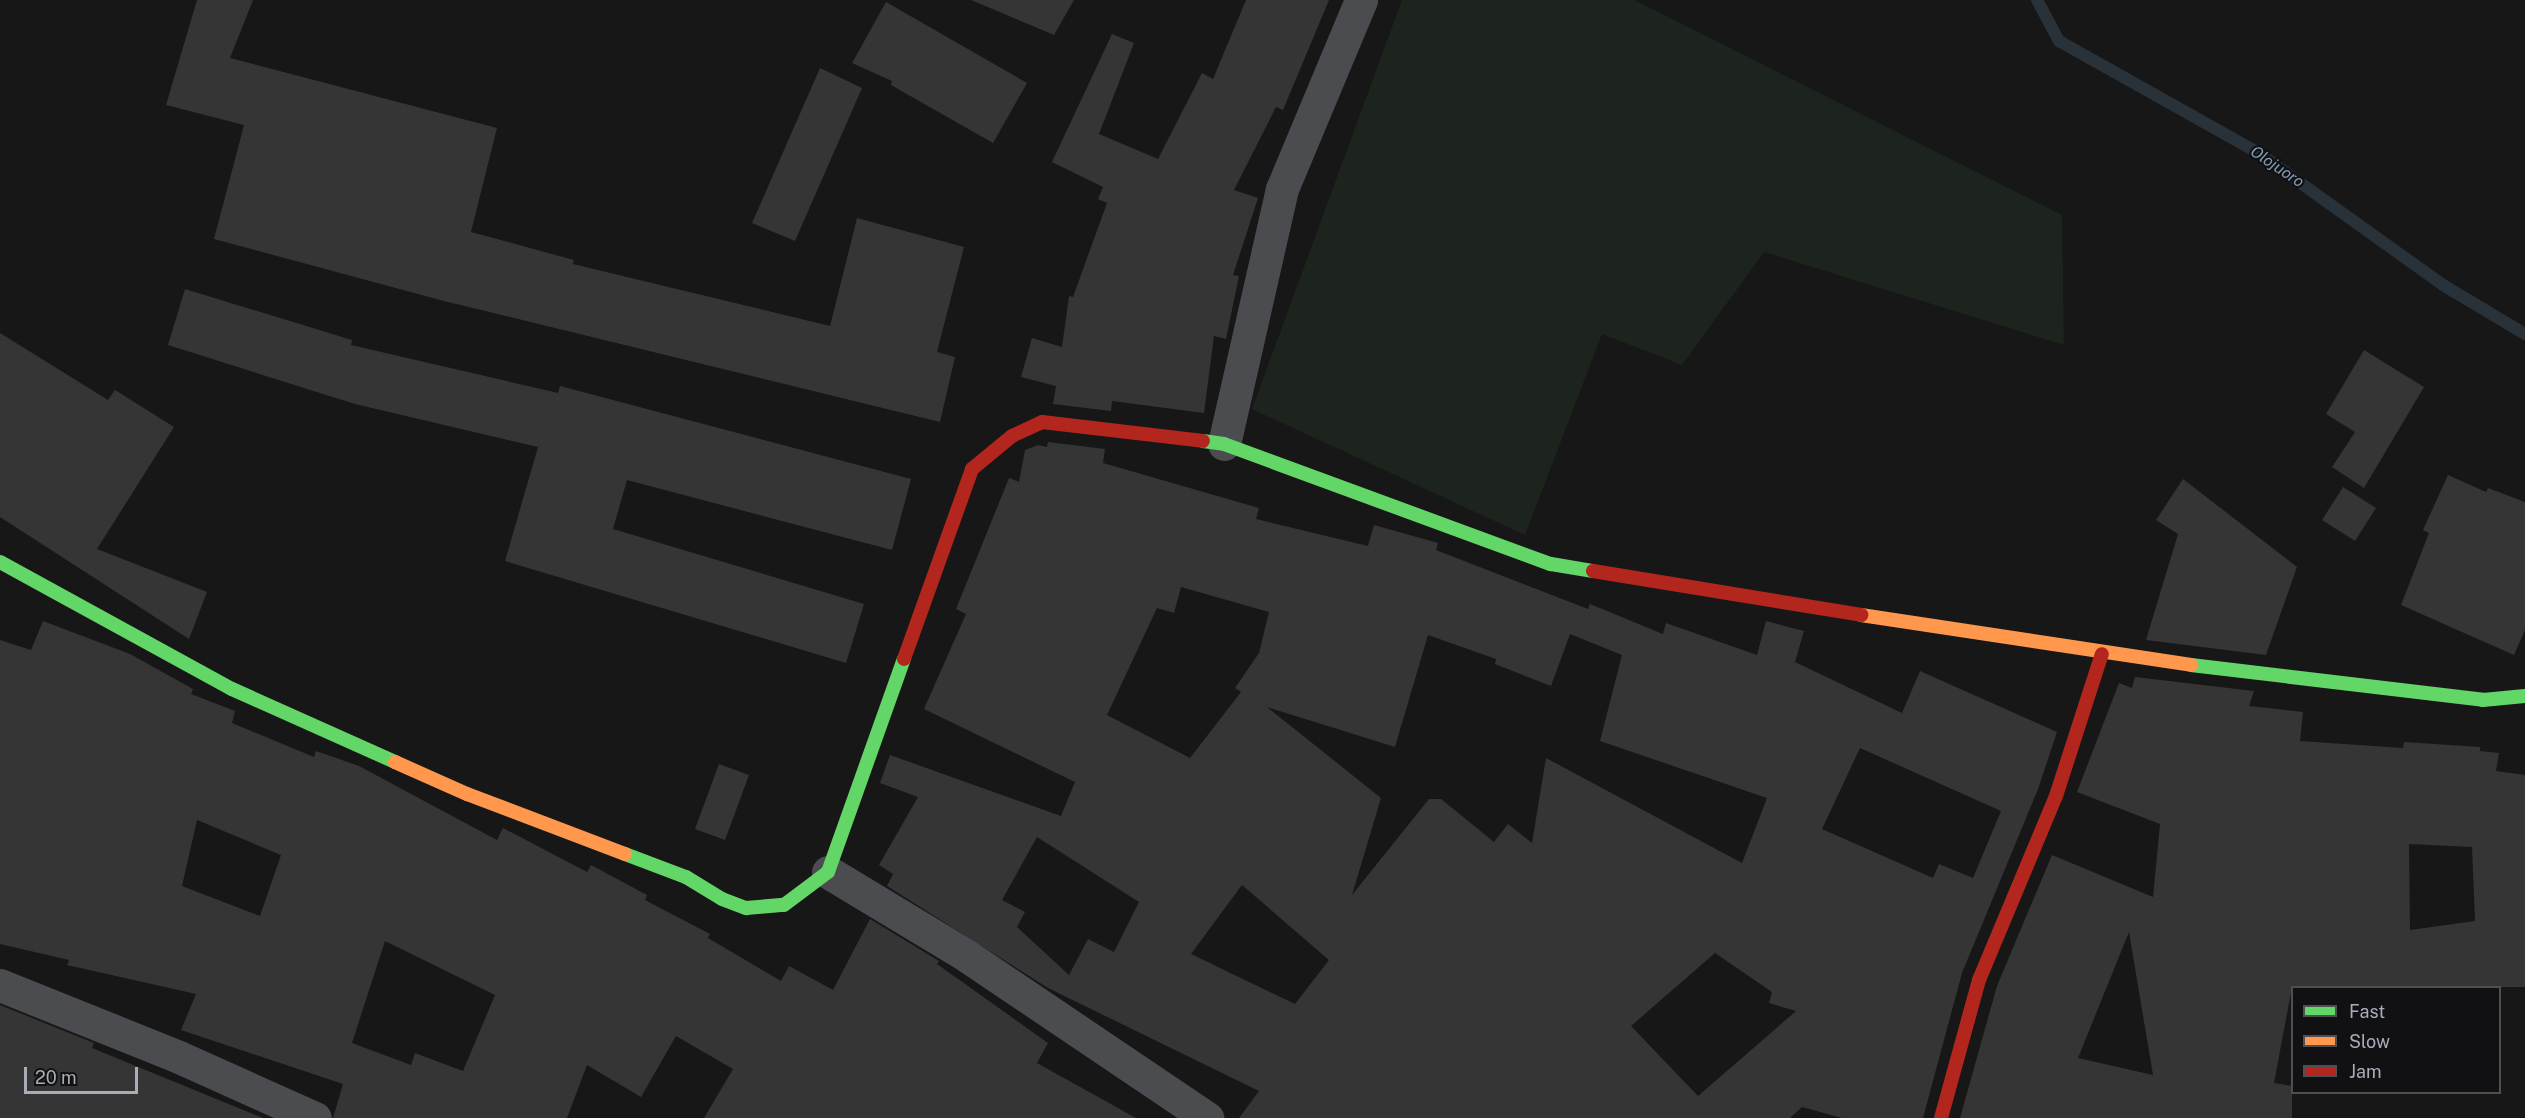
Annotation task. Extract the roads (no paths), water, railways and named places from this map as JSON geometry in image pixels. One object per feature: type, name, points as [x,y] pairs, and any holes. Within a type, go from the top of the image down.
[{"type":"street","points":[[1224,444],[1282,189],[1361,0]]},
{"type":"street","points":[[0,562],[231,689],[468,794],[686,877],[722,899],[746,908],[784,905],[828,872],[972,469],[1012,436],[1042,422],[1224,444],[1551,564],[2102,654],[2483,700],[2525,696]]},
{"type":"street","points":[[1941,1118],[1979,980],[2056,796],[2102,654]]},
{"type":"street","points":[[828,872],[967,956],[1207,1118]]},
{"type":"street","points":[[0,985],[179,1057],[315,1118]]},
{"type":"waterway","name":"Olojuoro","points":[[2037,0],[2059,41],[2260,154],[2443,285],[2525,334]]}]
